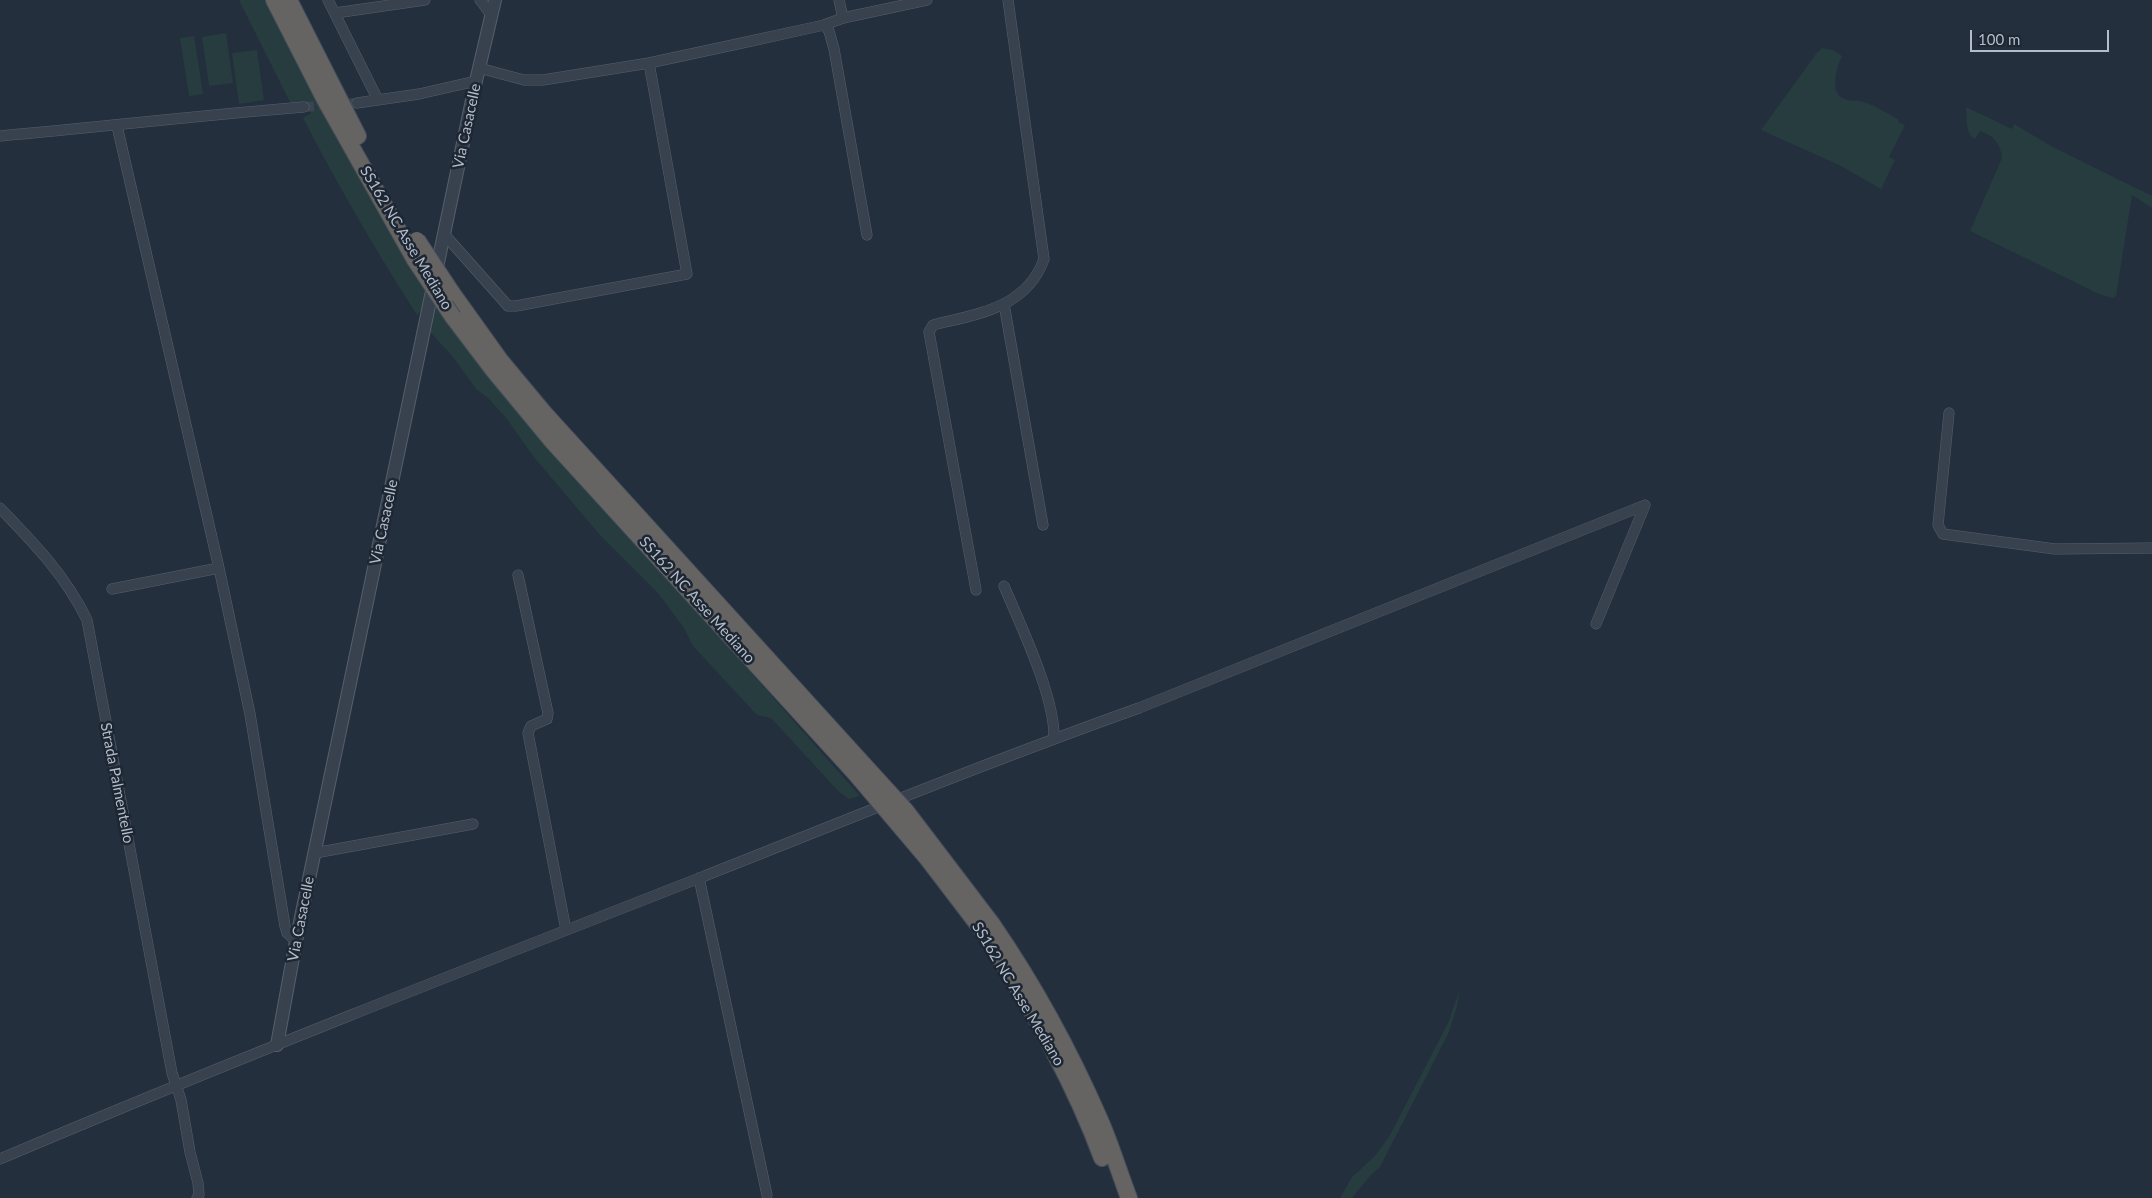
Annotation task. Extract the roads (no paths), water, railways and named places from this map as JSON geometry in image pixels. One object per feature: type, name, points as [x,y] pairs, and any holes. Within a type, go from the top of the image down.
[{"type":"highway","name":"SS162 NC Asse Mediano","points":[[274,0],[328,106],[415,260],[453,317],[494,371],[552,441],[859,769]]},
{"type":"highway","name":"SS162 NC Asse Mediano","points":[[288,0],[353,127],[417,240],[500,360],[545,414],[859,769],[927,858],[987,927],[1034,1014],[1101,1122],[1129,1198]]},
{"type":"highway","name":"SS162 NC Asse Mediano","points":[[1072,1073],[1117,1198]]},
{"type":"street","points":[[328,0],[378,100]]},
{"type":"street","points":[[335,13],[425,0]]},
{"type":"street","points":[[480,0],[492,16]]},
{"type":"street","name":"Via Casacelle","points":[[277,1045],[296,941],[476,81],[495,0]]},
{"type":"street","points":[[839,0],[843,18]]},
{"type":"street","points":[[480,68],[524,80],[543,80],[649,63],[824,25],[843,18],[927,0]]},
{"type":"street","points":[[976,590],[930,328],[933,325],[1004,304],[1018,296],[1031,285],[1044,259],[1008,0]]},
{"type":"street","points":[[824,25],[829,31],[834,49],[866,235]]},
{"type":"street","points":[[444,234],[508,306],[687,274],[649,63]]},
{"type":"street","points":[[356,103],[419,94],[476,81]]},
{"type":"street","points":[[0,136],[304,107]]},
{"type":"street","points":[[117,126],[219,568],[250,714],[285,926],[287,934],[296,941]]},
{"type":"street","points":[[1004,304],[1043,525]]},
{"type":"street","points":[[1949,413],[1938,525],[1942,534],[2055,549],[2152,548]]},
{"type":"street","points":[[0,1158],[566,930],[1054,738],[1139,708],[1645,505],[1596,624]]},
{"type":"street","name":"Strada Palmentello","points":[[0,508],[40,549],[78,602],[87,620],[176,1086],[181,1100],[190,1152],[198,1183],[197,1198]]},
{"type":"street","points":[[112,589],[219,568]]},
{"type":"street","points":[[518,575],[548,713],[547,719],[531,726],[528,733],[566,930]]},
{"type":"street","points":[[1004,586],[1042,681],[1054,726],[1054,738]]},
{"type":"street","points":[[315,853],[473,824]]},
{"type":"street","points":[[699,878],[767,1194]]},
{"type":"tunnel","points":[[304,107],[357,103]]}]
